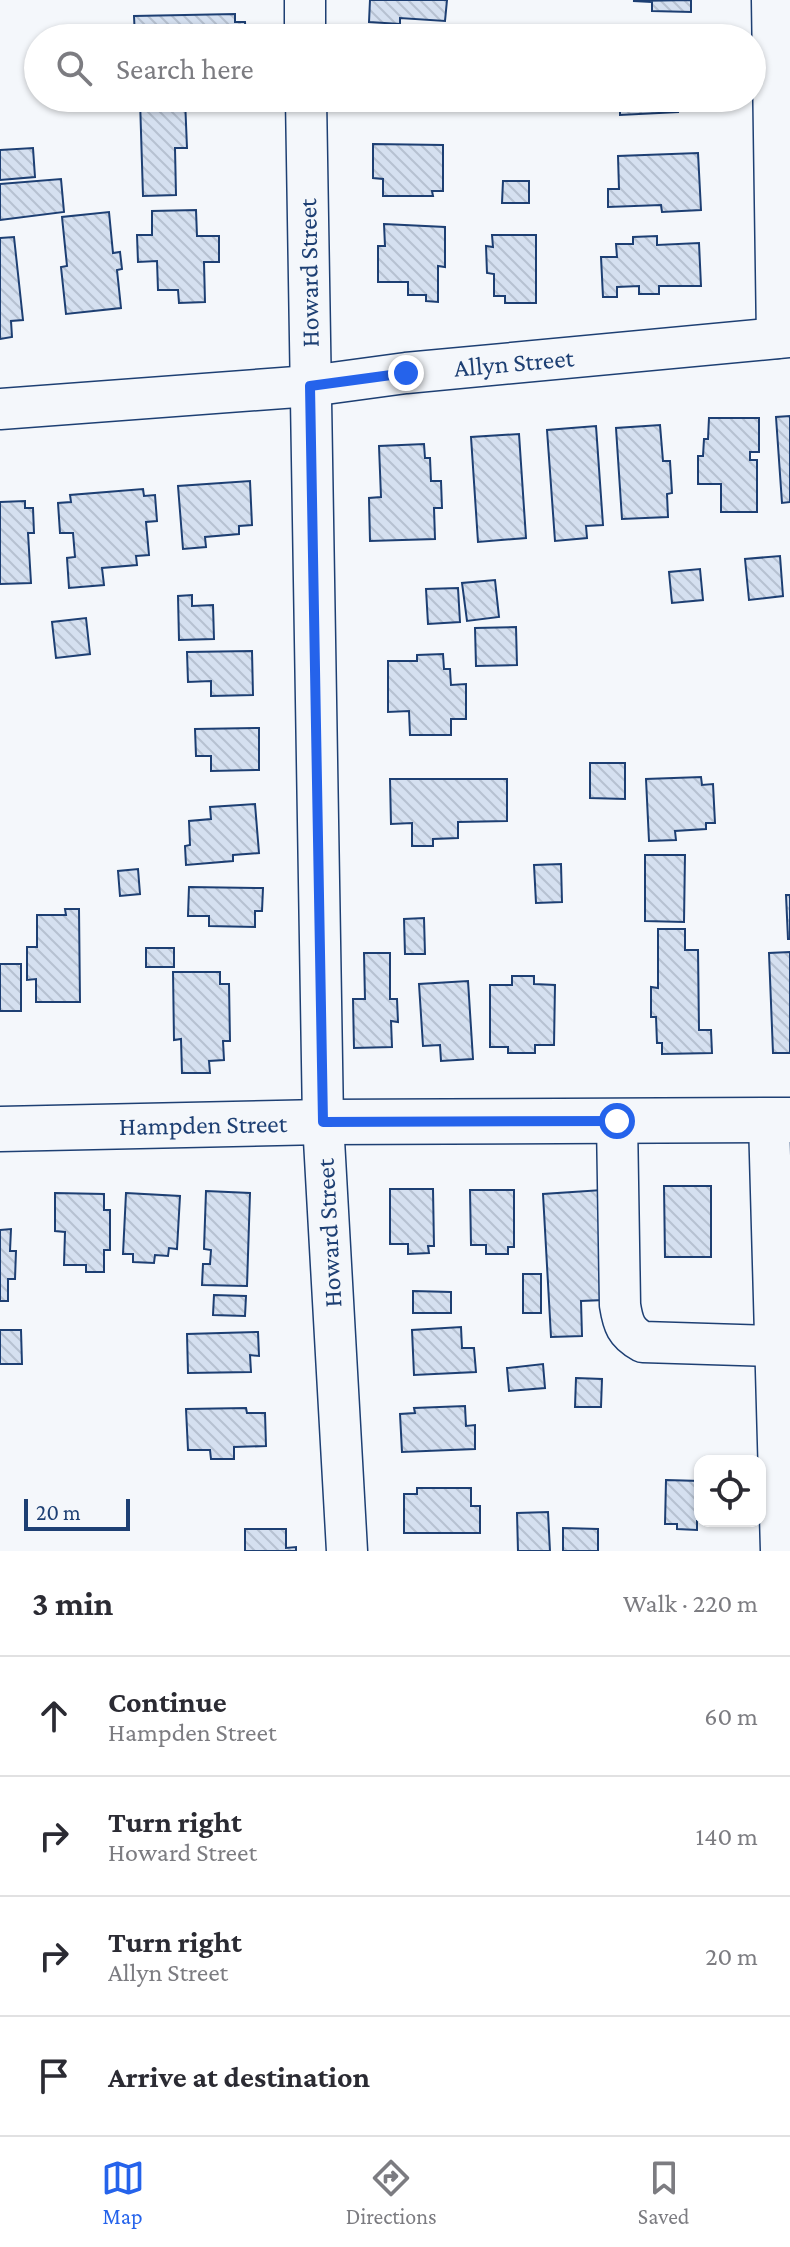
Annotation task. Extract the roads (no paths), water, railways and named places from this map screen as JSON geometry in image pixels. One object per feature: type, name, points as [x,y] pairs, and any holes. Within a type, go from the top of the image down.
[{"type":"main road","name":"Hampden Street","points":[[0,1129],[323,1122],[780,1120]]},
{"type":"street","points":[[305,0],[305,24]]},
{"type":"street","points":[[772,0],[783,338]]},
{"type":"street","name":"Howard Street","points":[[306,112],[323,1122],[347,1551]]},
{"type":"street","name":"Allyn Street","points":[[0,409],[310,386],[406,373],[783,338]]},
{"type":"street","points":[[780,1120],[776,1346],[781,1551]]},
{"type":"street","points":[[617,1121],[620,1305],[623,1324],[630,1335],[643,1342],[776,1346]]}]
